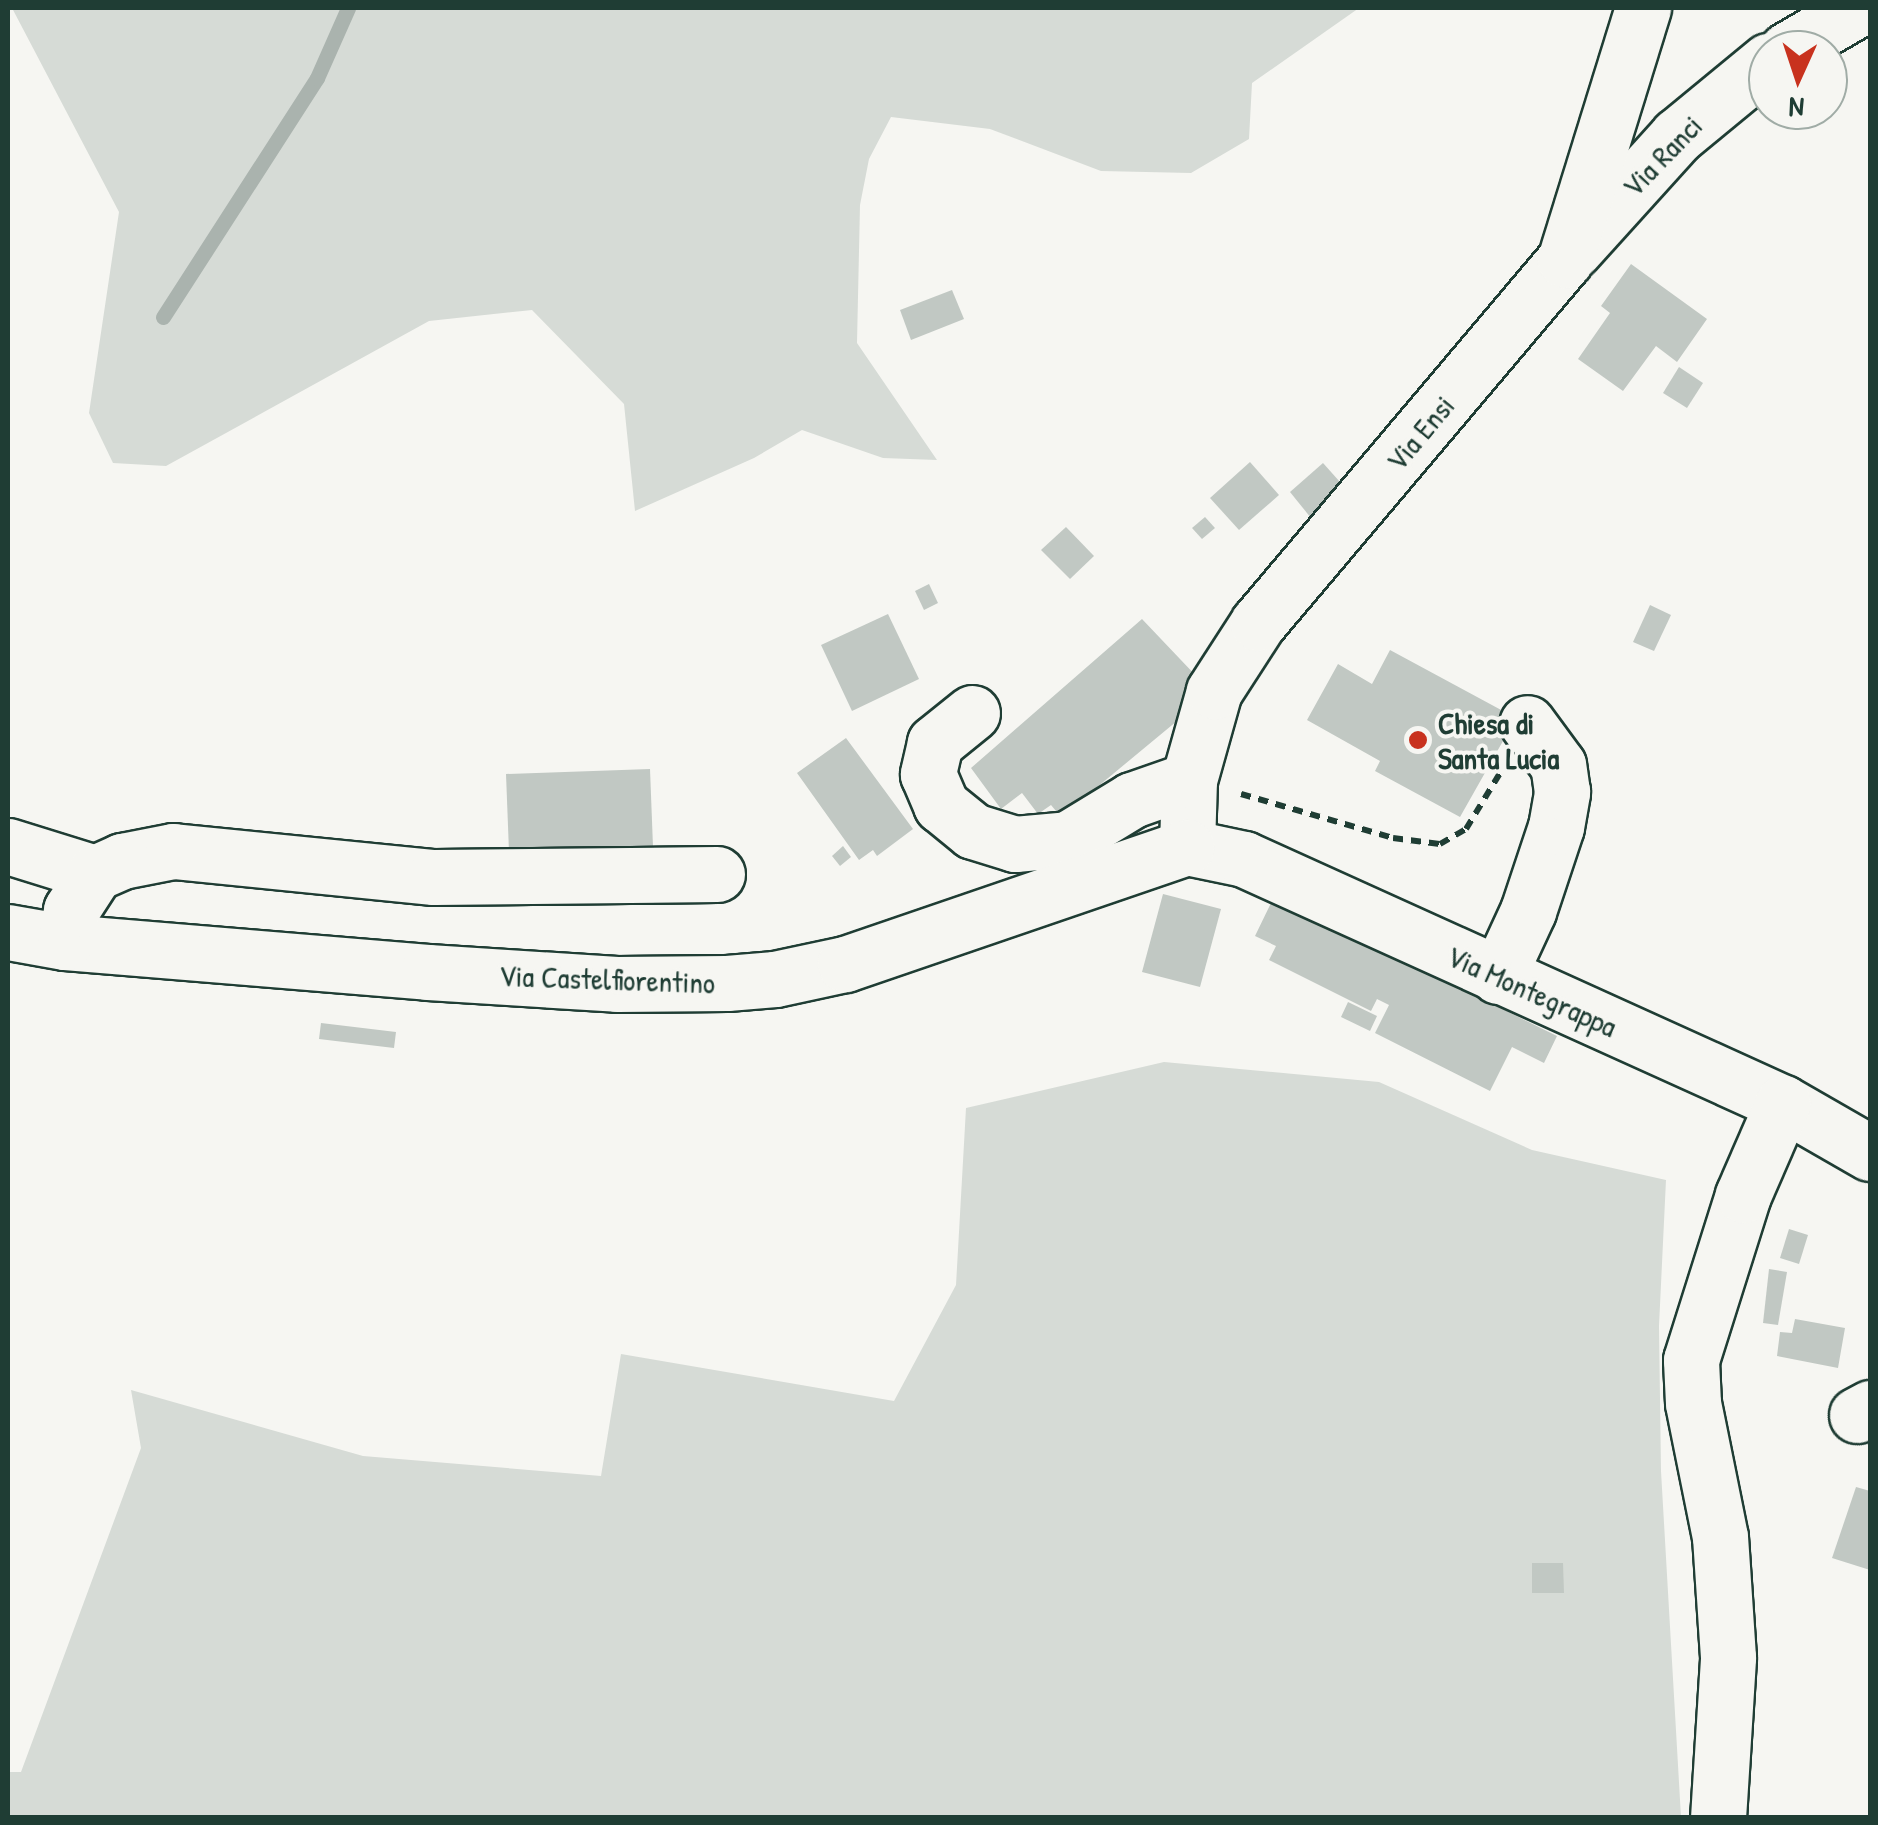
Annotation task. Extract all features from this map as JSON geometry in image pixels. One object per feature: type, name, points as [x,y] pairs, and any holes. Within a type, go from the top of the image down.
[{"type":"street","name":"Via Ensi","points":[[1187,847],[1214,787],[1214,691],[1258,623],[1424,432],[1496,339],[1565,260],[1643,8]]},
{"type":"street","points":[[1821,30],[1859,8]]},
{"type":"street","name":"Via Ranci","points":[[1565,260],[1676,136],[1748,77]]},
{"type":"street","points":[[972,713],[935,742],[928,774],[941,805],[973,831],[1016,844],[1068,839],[1132,800],[1214,787]]},
{"type":"street","points":[[1498,976],[1528,911],[1556,827],[1562,792],[1558,765],[1527,723]]},
{"type":"street","name":"Via Castelfiorentino","points":[[8,846],[63,913],[617,984],[775,979],[861,959],[1187,847]]},
{"type":"street","name":"Via Montegrappa","points":[[1187,847],[1244,860],[1782,1104],[1870,1153]]},
{"type":"street","points":[[63,913],[122,861],[172,851],[434,877],[717,874]]},
{"type":"street","points":[[1718,1818],[1728,1657],[1720,1537],[1692,1403],[1691,1360],[1743,1195],[1782,1104]]},
{"type":"path","points":[[1214,787],[1394,838],[1440,844],[1466,829],[1527,723]]},
{"type":"shaded area","points":[[12,8],[1359,8],[1252,83],[1249,139],[1191,173],[1101,171],[990,129],[891,117],[869,159],[860,205],[857,343],[937,460],[883,458],[802,430],[754,458],[635,511],[624,404],[532,310],[429,321],[166,466],[113,463],[89,413],[119,212]]},
{"type":"shaded area","points":[[1164,1062],[1379,1082],[1532,1150],[1666,1180],[1659,1326],[1661,1471],[1681,1817],[8,1818],[8,1772],[21,1772],[141,1448],[131,1390],[363,1456],[601,1476],[621,1354],[894,1401],[956,1285],[966,1108]]},
{"type":"building","points":[[1631,264],[1707,319],[1677,362],[1656,346],[1623,391],[1578,359],[1610,313],[1601,306]]},
{"type":"building","points":[[952,290],[964,319],[911,340],[900,310]]},
{"type":"building","points":[[1679,367],[1703,383],[1687,408],[1663,393]]},
{"type":"building","points":[[1250,462],[1279,495],[1239,530],[1210,498]]},
{"type":"building","points":[[1323,463],[1340,482],[1311,518],[1290,492]]},
{"type":"building","points":[[1205,517],[1215,528],[1202,539],[1192,528]]},
{"type":"building","points":[[1066,527],[1094,556],[1070,579],[1041,550]]},
{"type":"building","points":[[929,584],[938,603],[924,610],[915,591]]},
{"type":"building","points":[[1650,605],[1671,615],[1654,651],[1633,642]]},
{"type":"building","points":[[888,614],[919,679],[852,711],[821,645]]},
{"type":"building","points":[[1142,619],[1199,679],[1183,716],[1061,817],[1051,805],[1038,814],[1022,793],[1001,809],[971,768]]},
{"type":"building","points":[[1390,650],[1516,718],[1460,817],[1375,771],[1380,761],[1307,720],[1338,664],[1372,684]]},
{"type":"building","points":[[846,738],[913,829],[877,856],[873,850],[859,860],[797,773]]},
{"type":"building","points":[[650,769],[653,847],[509,852],[506,774]]},
{"type":"building","points":[[843,846],[851,857],[840,866],[832,856]]},
{"type":"building","points":[[1163,894],[1221,909],[1200,987],[1142,972]]},
{"type":"building","points":[[1271,903],[1305,919],[1308,913],[1557,1036],[1544,1063],[1512,1047],[1490,1091],[1375,1033],[1389,1005],[1377,999],[1371,1011],[1269,960],[1276,946],[1255,936]]},
{"type":"building","points":[[1348,1002],[1377,1016],[1370,1031],[1341,1017]]},
{"type":"building","points":[[321,1023],[396,1032],[394,1048],[319,1039]]},
{"type":"building","points":[[1789,1229],[1808,1235],[1799,1264],[1780,1258]]},
{"type":"building","points":[[1769,1269],[1787,1272],[1778,1325],[1763,1323]]},
{"type":"building","points":[[1795,1319],[1845,1328],[1838,1368],[1777,1356],[1780,1332],[1792,1333]]},
{"type":"building","points":[[1856,1487],[1870,1491],[1870,1570],[1832,1558]]},
{"type":"building","points":[[1532,1563],[1563,1563],[1564,1593],[1532,1593]]},
{"type":"waterway","points":[[163,317],[317,78],[348,8]]},
{"type":"place","name":"Chiesa di Santa Lucia","points":[[1418,740]]}]
